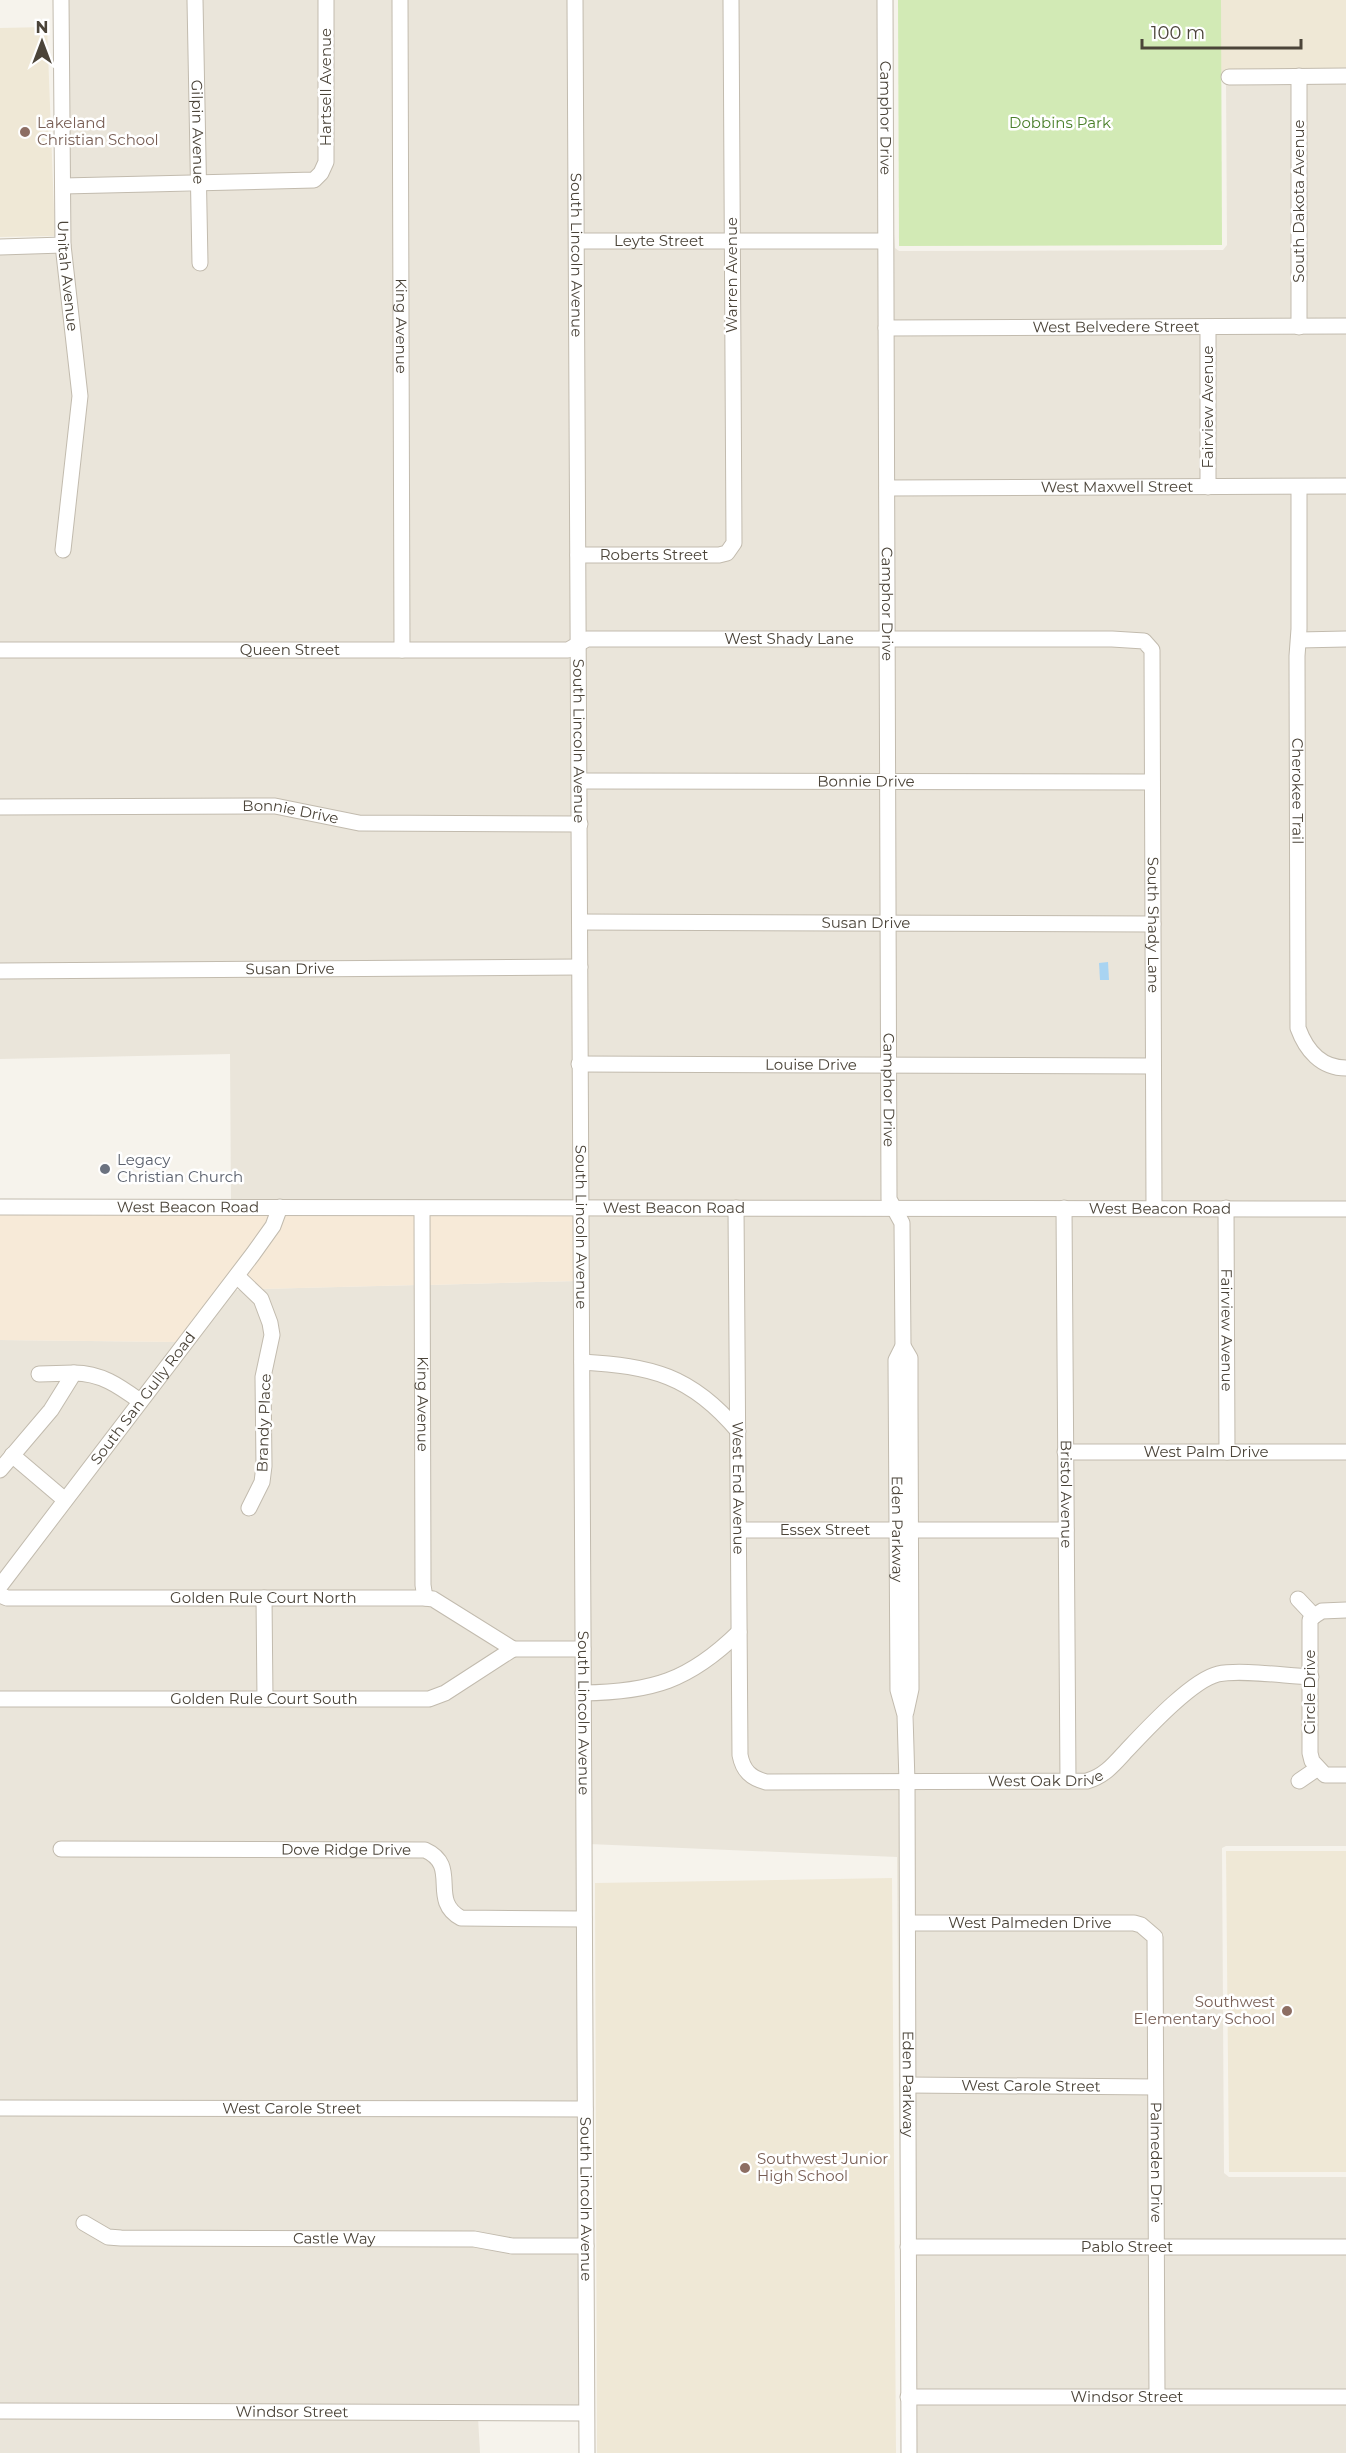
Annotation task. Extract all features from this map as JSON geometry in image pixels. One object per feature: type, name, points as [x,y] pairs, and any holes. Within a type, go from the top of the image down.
[{"type":"street","name":"Unitah Avenue","points":[[61,0],[63,245],[80,396],[63,550]]},
{"type":"street","name":"Gilpin Avenue","points":[[195,0],[200,263]]},
{"type":"street","name":"Hartsell Avenue","points":[[197,182],[309,181],[321,173],[326,162],[326,0]]},
{"type":"street","name":"King Avenue","points":[[400,0],[402,650]]},
{"type":"street","name":"South Lincoln Avenue","points":[[575,0],[586,2453]]},
{"type":"street","name":"Warren Avenue","points":[[730,550],[734,543],[731,0]]},
{"type":"street","name":"Camphor Drive","points":[[885,0],[889,1199],[895,1208]]},
{"type":"street","name":"South Dakota Avenue","points":[[1299,76],[1299,327]]},
{"type":"street","points":[[1229,77],[1346,76]]},
{"type":"street","points":[[63,186],[197,182]]},
{"type":"street","name":"Leyte Street","points":[[576,241],[885,241]]},
{"type":"street","points":[[0,247],[63,245]]},
{"type":"street","name":"West Belvedere Street","points":[[886,328],[1346,326]]},
{"type":"street","name":"Fairview Avenue","points":[[1208,327],[1208,487]]},
{"type":"street","name":"Cherokee Trail","points":[[1299,486],[1298,1028],[1306,1047],[1316,1058],[1332,1066],[1346,1068]]},
{"type":"street","name":"West Maxwell Street","points":[[887,488],[1346,486]]},
{"type":"street","name":"Roberts Street","points":[[578,555],[719,555],[730,550]]},
{"type":"street","name":"West Shady Lane","points":[[578,646],[587,639],[1139,639],[1147,643]]},
{"type":"street","points":[[1299,640],[1346,639]]},
{"type":"street","name":"South Shady Lane","points":[[1147,643],[1152,650],[1154,1208]]},
{"type":"street","name":"Queen Street","points":[[0,650],[568,650],[578,646]]},
{"type":"street","name":"Bonnie Drive","points":[[580,781],[1152,782]]},
{"type":"street","name":"Bonnie Drive","points":[[0,807],[275,806],[359,823],[580,824]]},
{"type":"street","name":"Susan Drive","points":[[580,922],[1153,924]]},
{"type":"street","name":"Susan Drive","points":[[0,971],[580,967]]},
{"type":"street","name":"Louise Drive","points":[[579,1064],[1153,1066]]},
{"type":"street","name":"West Beacon Road","points":[[0,1207],[1346,1209]]},
{"type":"street","name":"South San Gully Road","points":[[0,1586],[237,1276],[273,1226],[280,1207]]},
{"type":"street","name":"West End Avenue","points":[[736,1208],[740,1755],[745,1769]]},
{"type":"street","name":"Eden Parkway","points":[[895,1208],[902,1223],[903,1346],[910,1358],[905,1530],[911,1689],[905,1714],[908,1923],[909,2453]]},
{"type":"street","name":"Bristol Avenue","points":[[1064,1208],[1068,1781]]},
{"type":"street","name":"Fairview Avenue","points":[[1226,1208],[1227,1452]]},
{"type":"street","name":"King Avenue","points":[[422,1209],[424,1598]]},
{"type":"street","name":"Brandy Place","points":[[237,1276],[261,1299],[272,1335],[263,1377],[264,1466],[262,1482],[249,1508]]},
{"type":"street","points":[[582,1362],[625,1365],[672,1378],[699,1393],[725,1415],[738,1431]]},
{"type":"street","points":[[0,1470],[51,1410],[74,1373]]},
{"type":"street","points":[[39,1374],[86,1373],[111,1380],[140,1401]]},
{"type":"street","name":"West Palm Drive","points":[[1065,1452],[1346,1452]]},
{"type":"street","points":[[12,1455],[65,1500]]},
{"type":"street","name":"Essex Street","points":[[739,1530],[905,1530]]},
{"type":"street","points":[[905,1530],[1066,1530]]},
{"type":"street","name":"Golden Rule Court North","points":[[0,1594],[7,1598],[424,1598],[433,1599],[513,1649]]},
{"type":"street","points":[[264,1598],[265,1699]]},
{"type":"street","points":[[1298,1599],[1314,1616],[1322,1611],[1346,1610]]},
{"type":"street","name":"Circle Drive","points":[[1314,1616],[1310,1620],[1310,1753],[1312,1761],[1318,1768]]},
{"type":"street","points":[[583,1694],[636,1691],[671,1680],[704,1661],[739,1632]]},
{"type":"street","points":[[513,1649],[583,1649]]},
{"type":"street","name":"Golden Rule Court South","points":[[0,1699],[429,1699],[445,1693],[513,1649]]},
{"type":"street","name":"West Oak Drive","points":[[745,1769],[756,1779],[766,1782],[1088,1781],[1105,1773],[1162,1715],[1208,1677],[1230,1673],[1311,1677]]},
{"type":"street","points":[[1299,1781],[1318,1768],[1325,1775],[1346,1775]]},
{"type":"street","name":"Dove Ridge Drive","points":[[61,1849],[425,1850],[433,1854],[443,1866],[445,1902],[449,1909],[461,1918],[584,1919]]},
{"type":"street","name":"West Palmeden Drive","points":[[908,1923],[1134,1923],[1149,1931]]},
{"type":"street","name":"Palmeden Drive","points":[[1149,1931],[1155,1937],[1156,1950],[1157,2396]]},
{"type":"street","name":"West Carole Street","points":[[908,2085],[1155,2087]]},
{"type":"street","name":"West Carole Street","points":[[0,2108],[585,2109]]},
{"type":"street","name":"Castle Way","points":[[84,2223],[108,2237],[121,2238],[474,2239],[512,2246],[586,2246]]},
{"type":"street","name":"Pablo Street","points":[[908,2247],[1346,2247]]},
{"type":"street","name":"Windsor Street","points":[[908,2397],[1346,2397]]},
{"type":"street","name":"Windsor Street","points":[[0,2411],[586,2413]]},
{"type":"shaded area","points":[[66,0],[190,0],[192,180],[69,180]]},
{"type":"shaded area","points":[[201,0],[320,0],[320,161],[312,174],[203,179]]},
{"type":"shaded area","points":[[331,0],[395,0],[397,644],[0,644],[0,253],[58,251],[74,396],[57,555],[68,557],[85,397],[68,245],[69,192],[193,192],[195,269],[205,269],[204,191],[323,181],[326,177]]},
{"type":"shaded area","points":[[406,0],[569,0],[572,641],[567,644],[408,644]]},
{"type":"shaded area","points":[[580,0],[725,0],[726,235],[582,235]]},
{"type":"shaded area","points":[[736,0],[878,0],[878,234],[737,235]]},
{"type":"shaded area","points":[[1221,0],[1346,0],[1346,71],[1221,73]]},
{"type":"shaded area","name":"Lakeland Christian School","points":[[47,27],[55,236],[0,237],[0,28]]},
{"type":"shaded area","points":[[1293,82],[1294,321],[892,322],[891,235],[894,235],[895,248],[899,251],[1223,250],[1227,245],[1226,83]]},
{"type":"shaded area","points":[[1304,82],[1346,82],[1346,320],[1305,321]]},
{"type":"shaded area","points":[[582,247],[726,248],[728,542],[726,546],[718,549],[583,549]]},
{"type":"shaded area","points":[[737,247],[880,248],[882,633],[583,635],[583,562],[734,554],[738,551]]},
{"type":"shaded area","points":[[1202,333],[1203,481],[893,481],[892,334]]},
{"type":"shaded area","points":[[1213,333],[1346,333],[1346,480],[1214,481]]},
{"type":"shaded area","points":[[1346,492],[1346,633],[1305,634],[1304,493]]},
{"type":"shaded area","points":[[1293,493],[1293,1028],[1346,1074],[1346,1202],[1159,1202],[1150,638],[1147,635],[893,633],[893,494]]},
{"type":"shaded area","points":[[589,645],[882,645],[883,775],[585,775],[584,649]]},
{"type":"shaded area","points":[[1346,645],[1346,1062],[1340,1062],[1319,1053],[1303,1027],[1304,646]]},
{"type":"shaded area","points":[[893,646],[1138,646],[1145,650],[1147,775],[894,776]]},
{"type":"shaded area","points":[[572,654],[574,817],[359,816],[275,800],[0,801],[0,656]]},
{"type":"shaded area","points":[[585,787],[883,788],[883,917],[585,916]]},
{"type":"shaded area","points":[[894,788],[1147,788],[1147,918],[894,917]]},
{"type":"shaded area","points":[[275,812],[574,830],[575,960],[0,965],[0,813]]},
{"type":"shaded area","points":[[585,928],[884,929],[883,1059],[584,1058]]},
{"type":"shaded area","points":[[895,930],[1148,930],[1148,1060],[894,1059]]},
{"type":"shaded area","points":[[575,973],[576,1201],[231,1201],[230,1054],[0,1059],[0,977]]},
{"type":"shaded area","points":[[584,1070],[883,1072],[884,1202],[587,1201]]},
{"type":"shaded area","points":[[894,1072],[1148,1072],[1148,1202],[897,1202],[894,1197]]},
{"type":"shaded area","points":[[0,1213],[272,1213],[268,1223],[179,1342],[0,1340]]},
{"type":"shaded area","points":[[284,1213],[417,1215],[417,1285],[260,1289],[245,1275]]},
{"type":"shaded area","points":[[576,1214],[576,1281],[428,1285],[428,1215]]},
{"type":"shaded area","points":[[587,1214],[730,1214],[733,1415],[657,1366],[625,1359],[587,1357]]},
{"type":"shaded area","points":[[741,1214],[892,1214],[895,1219],[898,1343],[893,1524],[744,1524],[744,1433],[746,1431],[744,1428]]},
{"type":"shaded area","points":[[908,1214],[1058,1215],[1060,1524],[917,1524],[911,1344],[909,1343]]},
{"type":"shaded area","points":[[1220,1214],[1221,1446],[1071,1446],[1069,1215]]},
{"type":"shaded area","points":[[1231,1214],[1346,1215],[1346,1446],[1232,1446]]},
{"type":"shaded area","points":[[576,1281],[578,1643],[516,1643],[429,1592],[428,1285]]},
{"type":"shaded area","points":[[417,1285],[418,1591],[5,1590],[233,1290],[244,1290],[256,1303],[265,1325],[256,1480],[242,1511],[251,1517],[267,1483],[268,1378],[274,1357],[260,1289]]},
{"type":"shaded area","points":[[0,1340],[179,1342],[139,1393],[113,1374],[87,1367],[34,1368],[34,1381],[62,1380],[47,1406],[0,1461]]},
{"type":"shaded area","points":[[587,1369],[624,1371],[654,1378],[696,1398],[733,1433],[734,1629],[720,1642],[684,1666],[653,1680],[589,1687]]},
{"type":"shaded area","points":[[76,1380],[109,1386],[132,1403],[64,1492],[20,1455]]},
{"type":"shaded area","points":[[1071,1458],[1346,1458],[1346,1604],[1314,1608],[1298,1590],[1291,1599],[1306,1616],[1305,1670],[1229,1667],[1095,1773],[1074,1775]]},
{"type":"shaded area","points":[[12,1464],[57,1501],[0,1577],[0,1479]]},
{"type":"shaded area","points":[[744,1536],[893,1536],[902,1776],[767,1775],[758,1773],[747,1760]]},
{"type":"shaded area","points":[[917,1536],[1060,1536],[1063,1775],[913,1776]]},
{"type":"shaded area","points":[[0,1601],[259,1604],[260,1693],[0,1693]]},
{"type":"shaded area","points":[[270,1604],[431,1605],[502,1649],[434,1691],[271,1693]]},
{"type":"shaded area","points":[[1346,1616],[1346,1769],[1327,1769],[1317,1758],[1317,1620],[1323,1617]]},
{"type":"shaded area","points":[[734,1645],[741,1773],[902,1789],[902,2453],[897,1857],[589,1844],[589,1699],[621,1699],[655,1692]]},
{"type":"shaded area","points":[[578,1655],[579,1913],[470,1912],[458,1909],[425,1844],[56,1843],[56,1855],[424,1856],[434,1863],[446,1914],[579,1925],[580,2102],[0,2102],[0,1705],[429,1706],[513,1657]]},
{"type":"shaded area","points":[[1230,1679],[1305,1683],[1310,1767],[1291,1779],[1297,1790],[1318,1776],[1346,1781],[1346,1846],[1226,1846],[1222,1848],[1224,2173],[1229,2177],[1346,2177],[1346,2241],[1162,2240],[1156,1930],[913,1917],[913,1789],[1087,1787],[1201,1688],[1210,1683]]},
{"type":"shaded area","name":"Southwest Elementary School","points":[[1226,1851],[1346,1851],[1346,2172],[1229,2172]]},
{"type":"shaded area","name":"Southwest Junior High School","points":[[892,1878],[896,2453],[597,2453],[595,1883]]},
{"type":"shaded area","points":[[913,1929],[1133,1929],[1150,1940],[1150,2081],[914,2079]]},
{"type":"shaded area","points":[[914,2092],[1150,2093],[1151,2240],[914,2241]]},
{"type":"shaded area","points":[[0,2114],[580,2115],[580,2240],[110,2231],[82,2215],[77,2226],[106,2243],[474,2245],[580,2252],[581,2407],[0,2405]]},
{"type":"shaded area","points":[[1151,2252],[1152,2390],[914,2391],[914,2254]]},
{"type":"shaded area","points":[[1162,2252],[1346,2253],[1346,2391],[1163,2390]]},
{"type":"shaded area","points":[[914,2403],[1346,2403],[1346,2453],[914,2453]]},
{"type":"shaded area","points":[[0,2417],[478,2417],[480,2453],[0,2453]]},
{"type":"green space","name":"Dobbins Park","points":[[898,0],[1221,0],[1222,245],[899,246]]},
{"type":"water","points":[[1108,962],[1109,980],[1100,980],[1099,963]]},
{"type":"place","name":"Lakeland Christian School","points":[[25,132]]},
{"type":"place","name":"Legacy Christian Church","points":[[105,1169]]},
{"type":"place","name":"Southwest Elementary School","points":[[1287,2011]]},
{"type":"place","name":"Southwest Junior High School","points":[[745,2168]]}]
